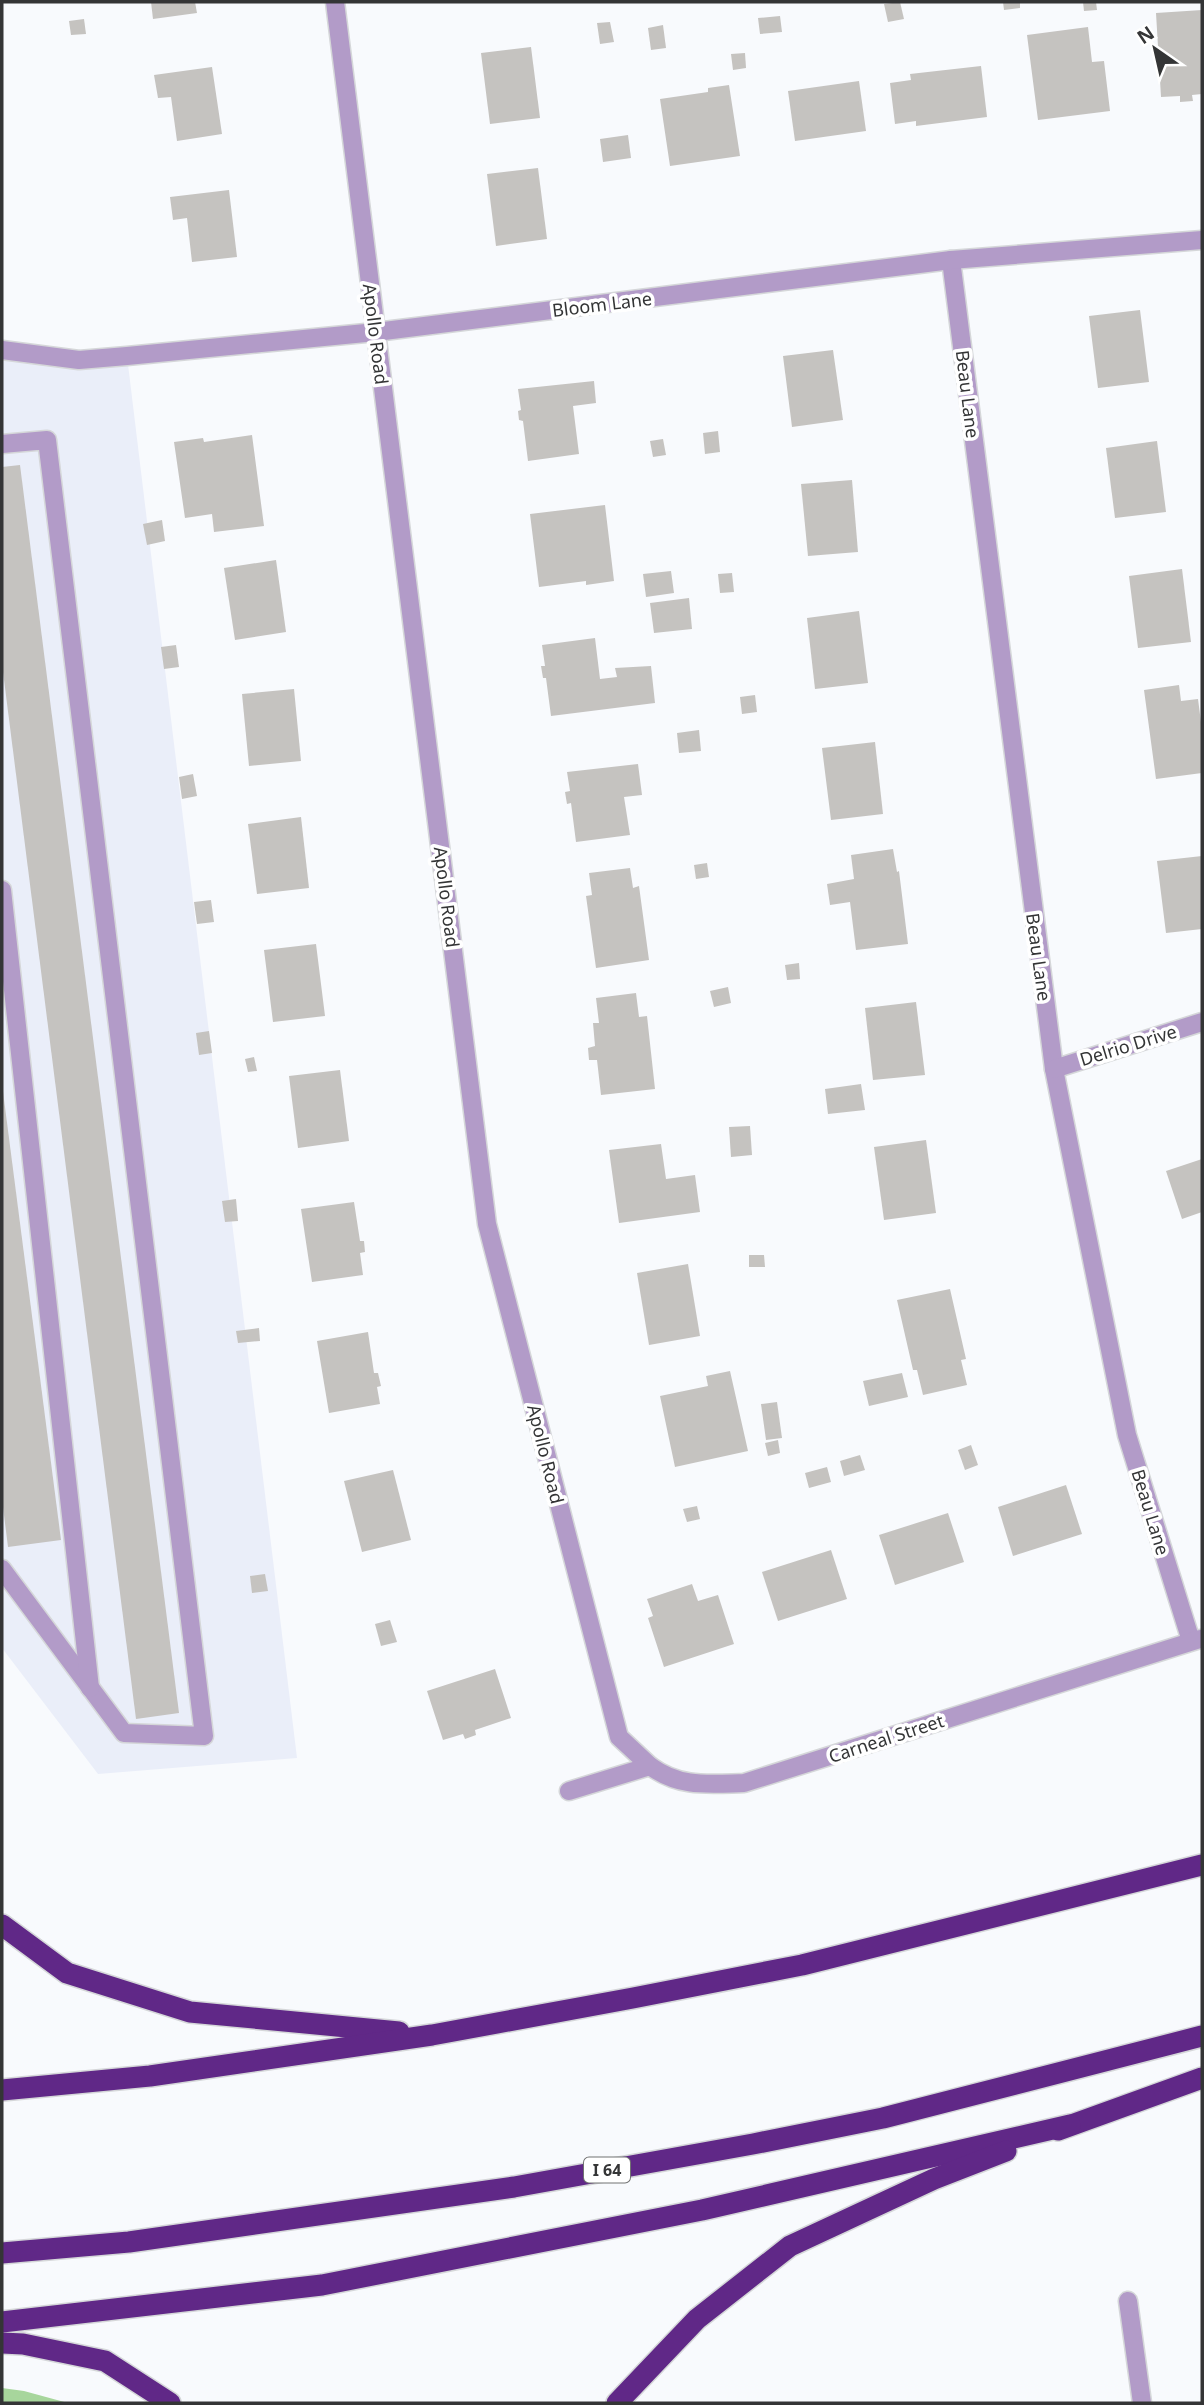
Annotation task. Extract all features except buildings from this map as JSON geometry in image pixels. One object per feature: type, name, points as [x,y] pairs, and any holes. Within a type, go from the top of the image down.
[{"type":"highway","points":[[2,2090],[150,2076],[432,2035],[802,1965],[1202,1865]]},
{"type":"highway","points":[[2,1925],[67,1973],[190,2012],[432,2035]]},
{"type":"highway","name":"I 64","points":[[2,2253],[129,2242],[390,2205],[513,2187],[726,2149],[883,2118],[1202,2036]]},
{"type":"highway","points":[[617,2403],[696,2319],[790,2246],[934,2179],[1070,2125],[1202,2078]]},
{"type":"highway","points":[[2,2322],[322,2285],[702,2210],[1070,2125]]},
{"type":"highway","points":[[2,2343],[23,2344],[105,2361],[170,2403]]},
{"type":"street","name":"Apollo Road","points":[[335,2],[487,1224],[619,1737],[650,1766]]},
{"type":"street","name":"Bloom Lane","points":[[2,350],[79,360],[376,332],[951,260],[1202,240]]},
{"type":"street","name":"Beau Lane","points":[[951,260],[1054,1069],[1127,1435],[1197,1640]]},
{"type":"street","points":[[2,444],[47,440],[204,1736],[124,1733],[2,1569]]},
{"type":"street","points":[[2,890],[90,1688]]},
{"type":"street","name":"Delrio Drive","points":[[1054,1069],[1202,1022]]},
{"type":"street","name":"Carneal Street","points":[[650,1766],[662,1774],[692,1784],[744,1783],[1197,1640]]},
{"type":"street","points":[[569,1791],[650,1766]]},
{"type":"street","points":[[1128,2301],[1142,2403]]},
{"type":"shaded area","points":[[2,350],[127,356],[297,1758],[98,1774],[2,1648]]},
{"type":"green space","points":[[2,2388],[24,2391],[68,2403],[2,2403]]}]
